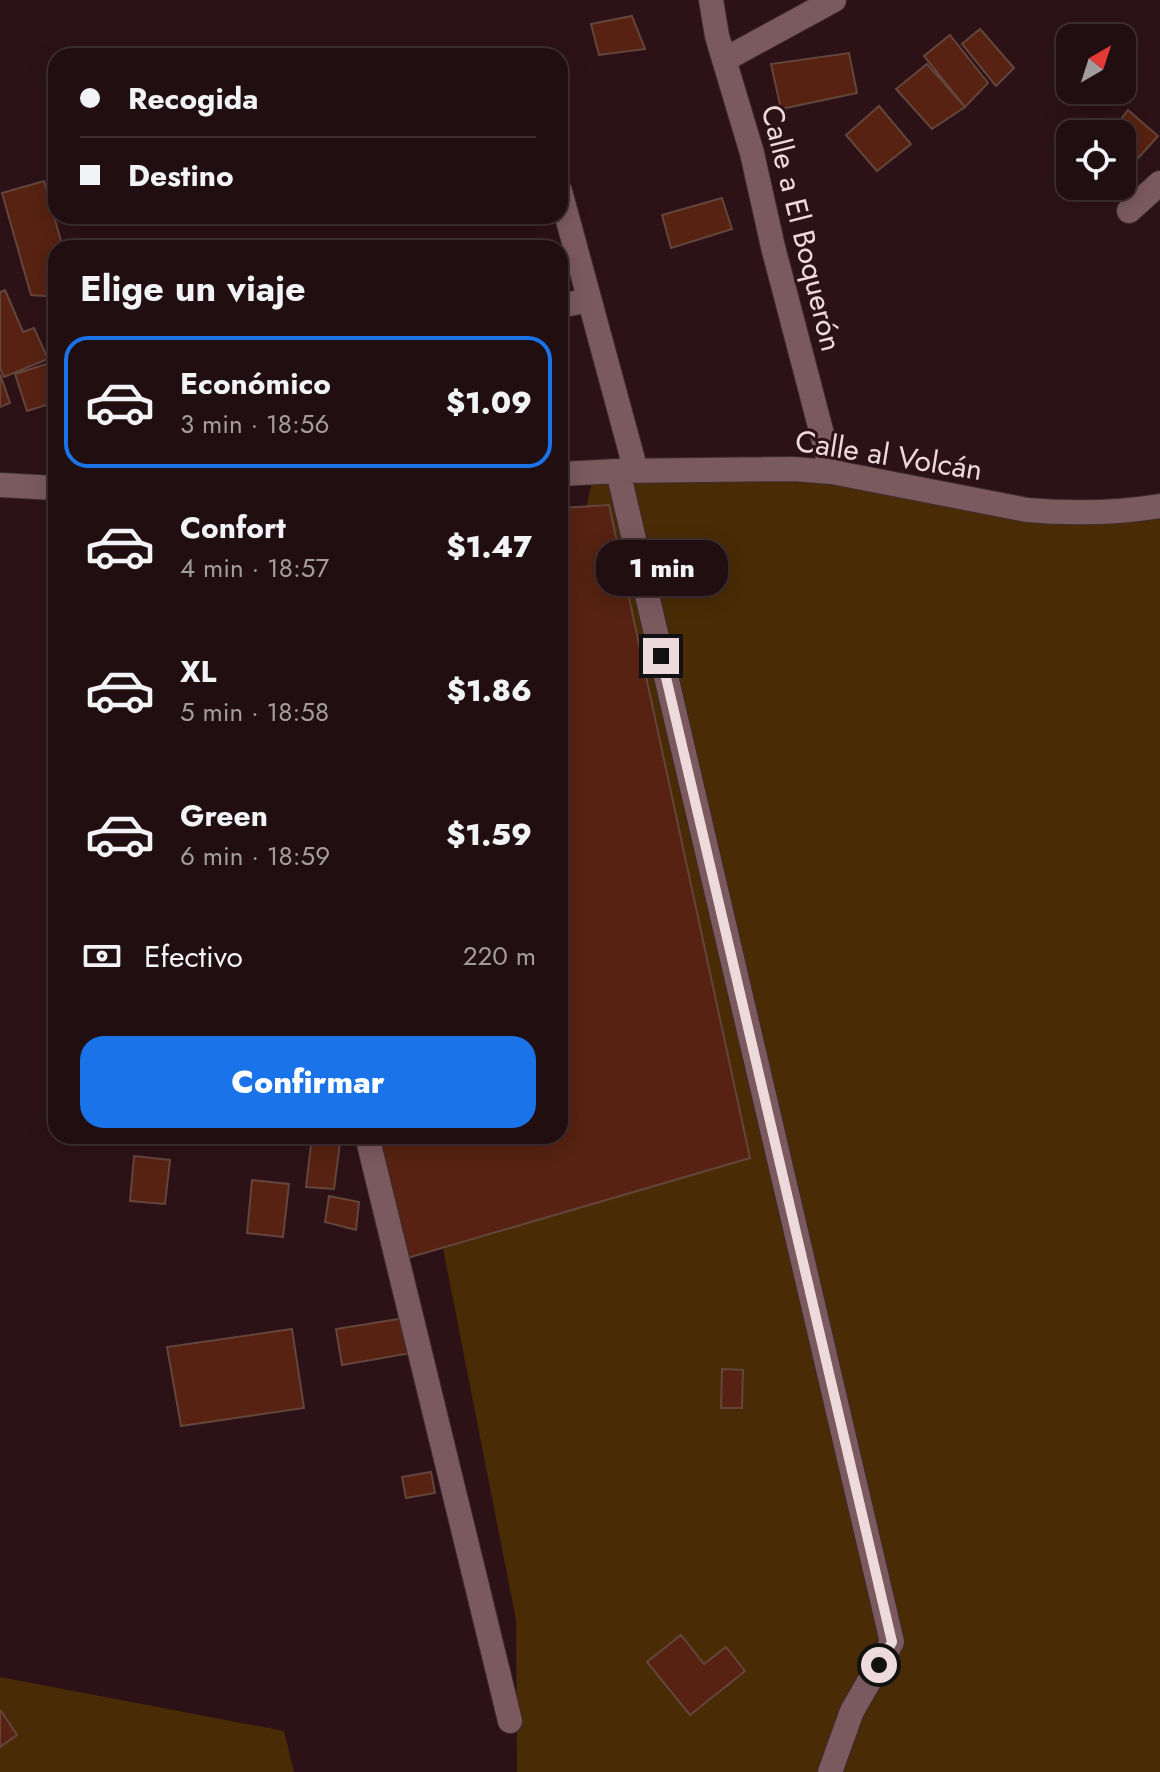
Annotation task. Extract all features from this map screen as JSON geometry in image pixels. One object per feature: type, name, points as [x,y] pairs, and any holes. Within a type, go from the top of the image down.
[{"type":"street","name":"Calle a El Boquerón","points":[[711,0],[717,36],[752,153],[773,247],[832,472]]},
{"type":"street","points":[[724,60],[834,0]]},
{"type":"street","points":[[1129,211],[1160,183]]},
{"type":"street","points":[[568,221],[589,300],[892,1642],[852,1711],[830,1772]]},
{"type":"street","points":[[568,304],[589,300]]},
{"type":"street","name":"Calle al Volcán","points":[[568,474],[793,469],[832,472],[1027,510],[1114,512],[1160,506]]},
{"type":"street","points":[[2,482],[48,487]]},
{"type":"street","points":[[369,1144],[510,1721]]},
{"type":"shaded area","points":[[793,469],[1027,510],[1160,508],[1160,1772],[517,1772],[516,1620],[423,1144],[568,1144],[568,592],[594,472]]},
{"type":"shaded area","points":[[0,1677],[284,1731],[294,1772],[0,1772]]},
{"type":"building","points":[[632,16],[645,49],[599,55],[591,24]]},
{"type":"building","points":[[980,29],[1014,68],[996,86],[962,44]]},
{"type":"building","points":[[950,35],[988,83],[965,107],[924,56]]},
{"type":"building","points":[[849,53],[857,93],[781,109],[771,64]]},
{"type":"building","points":[[927,64],[965,107],[932,129],[896,89]]},
{"type":"building","points":[[879,106],[911,144],[877,171],[846,135]]},
{"type":"building","points":[[1128,110],[1158,136],[1136,160],[1136,120],[1120,120]]},
{"type":"building","points":[[44,181],[48,195],[48,224],[56,224],[61,240],[48,240],[48,296],[31,295],[2,193]]},
{"type":"building","points":[[722,198],[732,229],[671,248],[662,215]]},
{"type":"building","points":[[5,290],[23,332],[34,328],[48,359],[4,377],[0,368],[0,292]]},
{"type":"building","points":[[48,364],[48,404],[27,411],[15,374]]},
{"type":"building","points":[[0,374],[10,403],[0,407]]},
{"type":"building","points":[[609,505],[750,1158],[404,1259],[376,1144],[568,1144],[568,508]]},
{"type":"building","points":[[311,1144],[340,1144],[334,1189],[306,1187]]},
{"type":"building","points":[[134,1156],[170,1160],[165,1204],[130,1201]]},
{"type":"building","points":[[252,1180],[289,1184],[283,1237],[247,1233]]},
{"type":"building","points":[[329,1196],[359,1202],[356,1230],[325,1222]]},
{"type":"building","points":[[405,1318],[411,1353],[342,1365],[336,1329]]},
{"type":"building","points":[[292,1329],[304,1408],[181,1426],[167,1347]]},
{"type":"building","points":[[722,1369],[743,1370],[742,1408],[721,1408]]},
{"type":"building","points":[[431,1472],[435,1493],[406,1498],[402,1477]]},
{"type":"building","points":[[681,1635],[704,1664],[726,1647],[745,1671],[690,1715],[647,1662]]},
{"type":"building","points":[[0,1712],[17,1735],[0,1747]]},
{"type":"route","points":[[661,656],[892,1642],[879,1665]]}]
